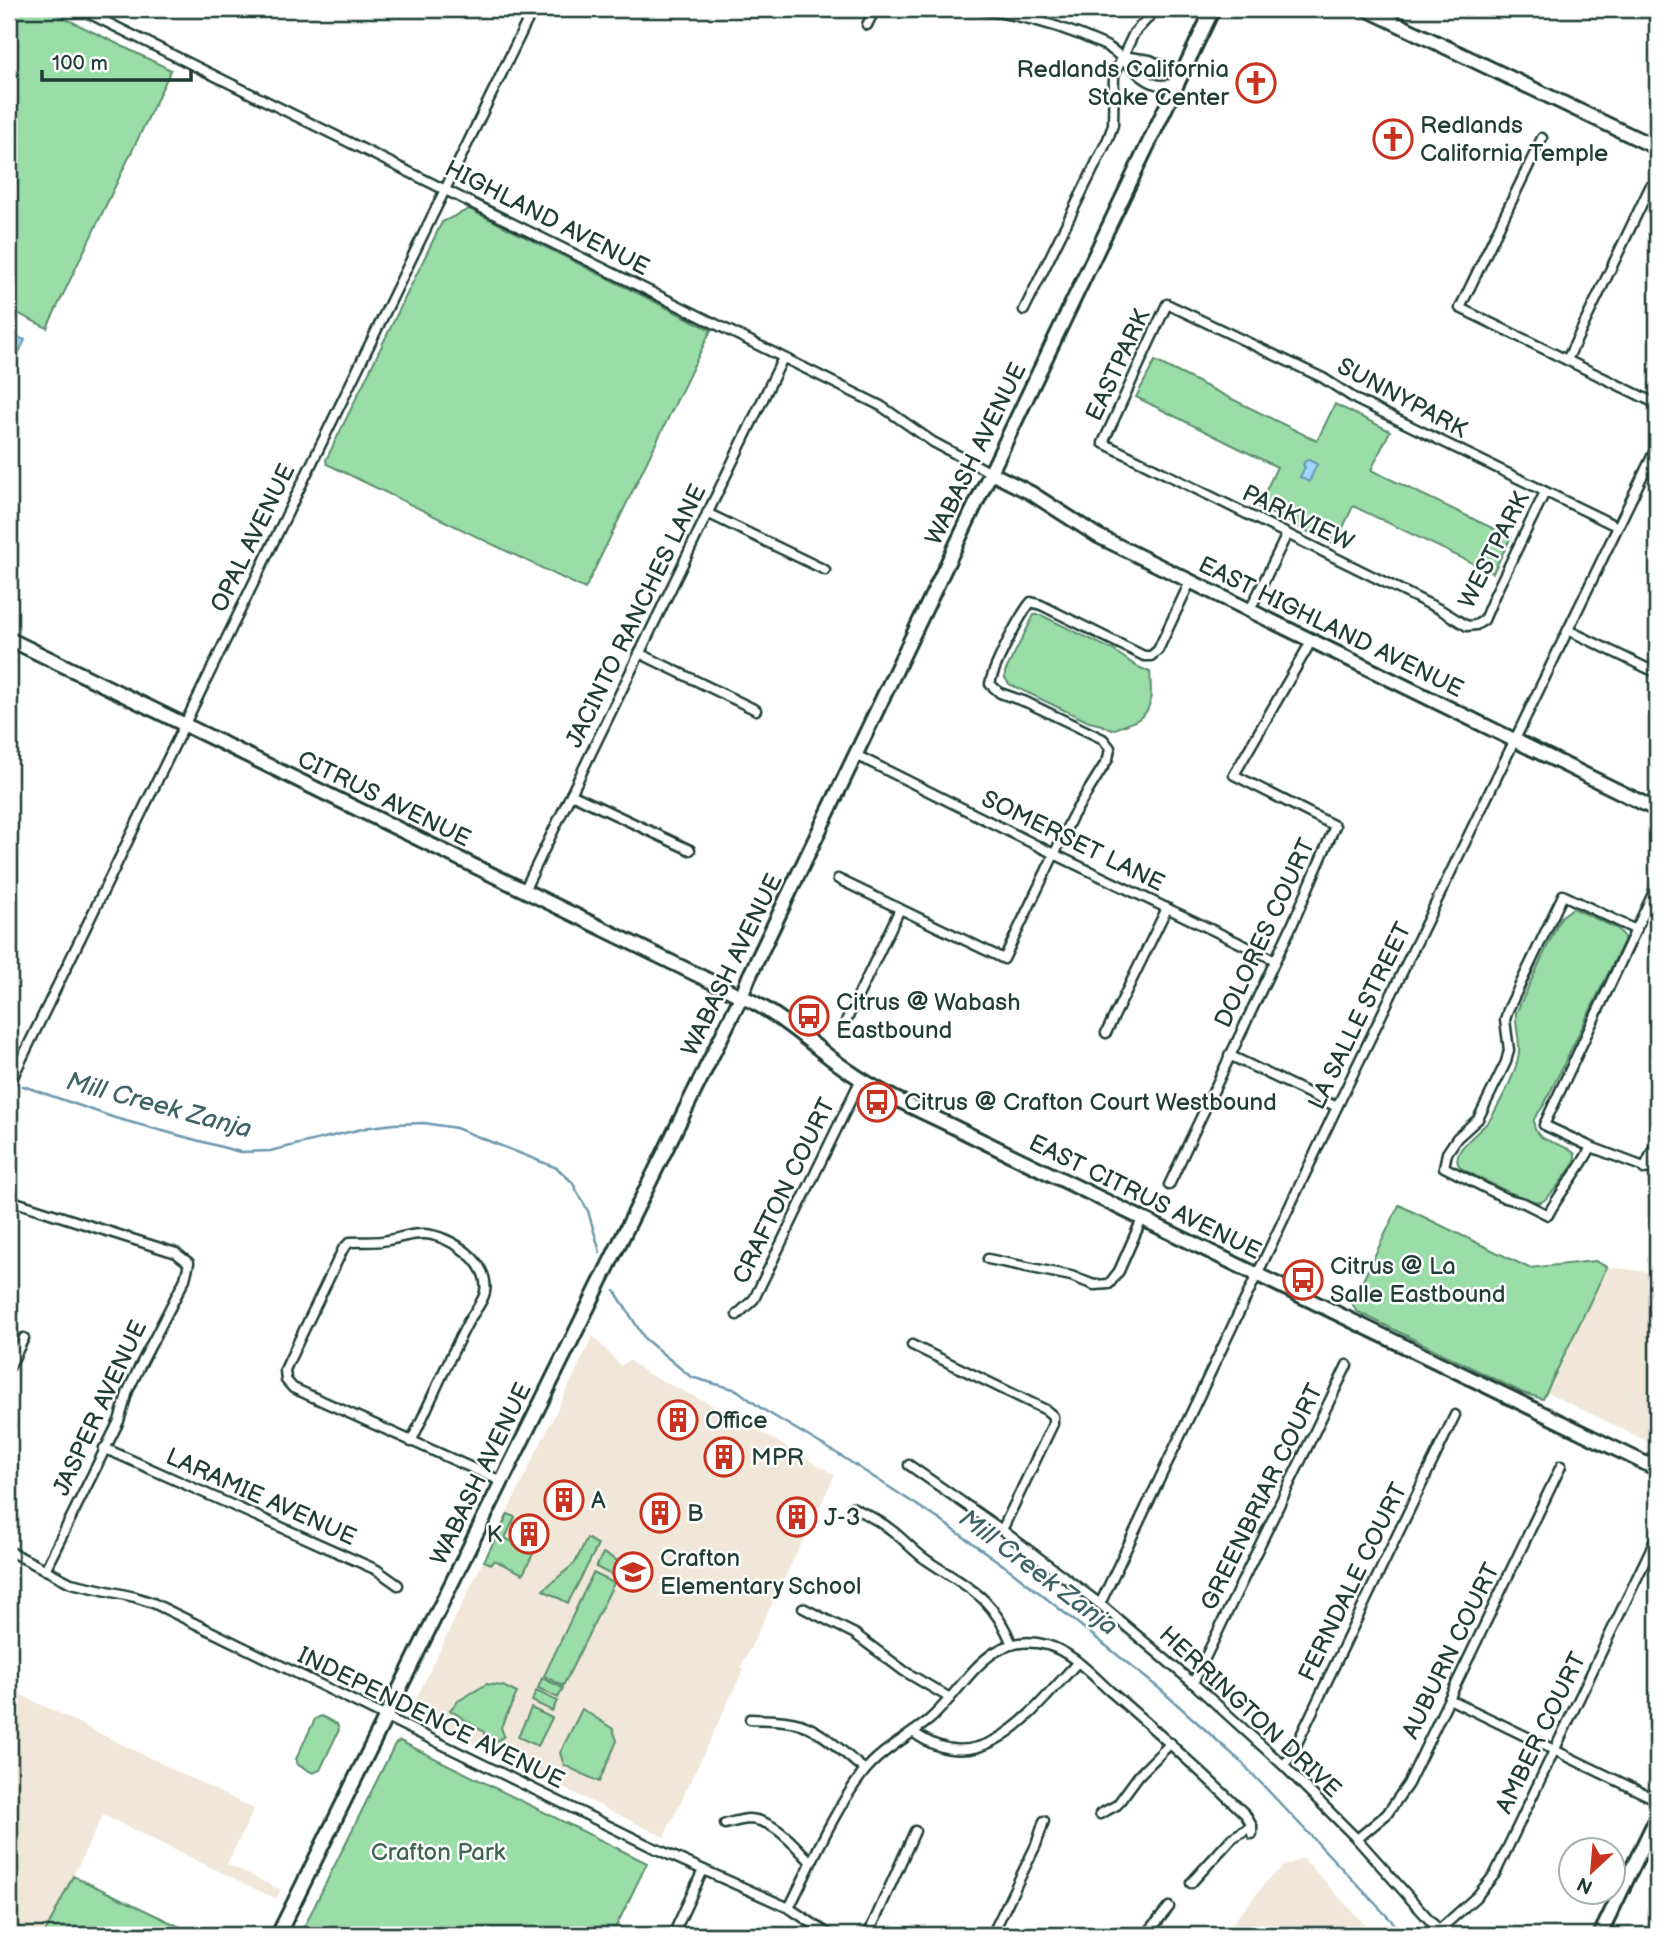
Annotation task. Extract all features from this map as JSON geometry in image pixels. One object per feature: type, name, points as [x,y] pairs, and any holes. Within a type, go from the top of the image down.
[{"type":"street","name":"HIGHLAND AVENUE","points":[[80,9],[881,406],[933,442],[991,473]]},
{"type":"street","name":"OPAL AVENUE","points":[[9,1085],[533,9]]},
{"type":"street","points":[[867,25],[875,9]]},
{"type":"street","points":[[974,9],[1056,26],[1108,47],[1122,56],[1142,76],[1160,85],[1177,83],[1167,68],[1150,60],[1122,56]]},
{"type":"street","points":[[1024,310],[1108,139],[1113,125],[1114,75],[1122,56],[1134,33],[1156,9]]},
{"type":"street","name":"WABASH AVENUE","points":[[278,1935],[741,997],[1213,9]]},
{"type":"street","points":[[1366,9],[1657,148]]},
{"type":"street","points":[[1542,138],[1460,309],[1657,404]]},
{"type":"street","points":[[1567,360],[1650,187]]},
{"type":"street","name":"EASTPARK","points":[[1103,443],[1167,304]]},
{"type":"street","name":"SUNNYPARK","points":[[1167,304],[1323,378],[1357,400],[1618,527]]},
{"type":"street","name":"JACINTO RANCHES LANE","points":[[524,891],[783,358]]},
{"type":"street","name":"PARKVIEW","points":[[1103,443],[1441,610],[1467,626],[1476,625]]},
{"type":"street","name":"LA SALLE STREET","points":[[1100,1604],[1657,446]]},
{"type":"street","name":"EAST HIGHLAND AVENUE","points":[[991,473],[1031,493],[1091,532],[1657,810]]},
{"type":"street","name":"WESTPARK","points":[[1476,625],[1484,620],[1545,492]]},
{"type":"street","points":[[706,513],[825,569]]},
{"type":"street","points":[[1250,610],[1287,534]]},
{"type":"street","points":[[838,879],[1004,959],[1072,817],[1108,759],[1110,748],[1103,740],[1026,702],[1000,693],[990,684],[992,672],[1023,611],[1031,602],[1144,656],[1151,656],[1158,650],[1190,582]]},
{"type":"street","points":[[1568,630],[1657,673]]},
{"type":"street","name":"CITRUS AVENUE","points":[[9,639],[741,997]]},
{"type":"street","name":"DOLORES COURT","points":[[1168,1185],[1275,960],[1335,825],[1234,775],[1312,640]]},
{"type":"street","points":[[639,653],[757,710]]},
{"type":"street","name":"SOMERSET LANE","points":[[856,755],[1275,960]]},
{"type":"street","points":[[571,794],[690,850]]},
{"type":"street","points":[[1657,885],[1544,1125],[1591,1147],[1657,1172]]},
{"type":"street","points":[[1591,1147],[1582,1166],[1556,1198],[1548,1215],[1524,1203],[1505,1198],[1444,1167],[1447,1153],[1478,1119],[1506,1062],[1509,1051],[1505,1020],[1508,1010],[1563,895],[1636,930]]},
{"type":"street","points":[[1106,1033],[1167,908]]},
{"type":"street","points":[[846,1021],[900,909]]},
{"type":"street","name":"EAST CITRUS AVENUE","points":[[741,997],[783,1019],[861,1079],[1657,1469]]},
{"type":"street","points":[[1229,1055],[1337,1107]]},
{"type":"street","name":"CRAFTON COURT","points":[[737,1315],[754,1299],[861,1079]]},
{"type":"street","points":[[1644,1169],[1657,1141]]},
{"type":"street","name":"JASPER AVENUE","points":[[9,1200],[176,1253],[189,1263],[185,1279],[134,1378],[119,1421],[46,1570]]},
{"type":"street","points":[[989,1259],[1071,1276],[1094,1284],[1109,1284],[1119,1271],[1142,1219]]},
{"type":"street","points":[[411,1441],[467,1323],[482,1300],[485,1293],[483,1276],[477,1264],[453,1242],[427,1234],[410,1234],[376,1242],[350,1242],[343,1249],[289,1361],[285,1370],[286,1380],[293,1388],[411,1441],[501,1481]]},
{"type":"street","points":[[9,1368],[24,1338]]},
{"type":"street","points":[[912,1345],[1046,1410],[1053,1416],[1053,1424],[1002,1531]]},
{"type":"street","name":"GREENBRIAR COURT","points":[[1193,1683],[1347,1365]]},
{"type":"street","name":"FERNDALE COURT","points":[[1283,1765],[1290,1758],[1454,1415]]},
{"type":"street","name":"LARAMIE AVENUE","points":[[104,1448],[377,1570],[398,1585]]},
{"type":"street","name":"HERRINGTON DRIVE","points":[[909,1465],[1100,1604],[1193,1683],[1283,1765],[1357,1839],[1441,1933]]},
{"type":"street","name":"AUBURN COURT","points":[[1357,1839],[1396,1802],[1408,1784],[1561,1466]]},
{"type":"street","points":[[852,1507],[892,1530],[930,1562],[974,1590],[1003,1623],[1012,1644]]},
{"type":"street","name":"AMBER COURT","points":[[1441,1933],[1495,1874],[1657,1536]]},
{"type":"street","name":"INDEPENDENCE AVENUE","points":[[9,1551],[84,1587],[153,1603],[652,1847],[789,1908],[830,1935]]},
{"type":"street","points":[[803,1608],[855,1634],[904,1671],[950,1698]]},
{"type":"street","points":[[789,1908],[811,1862],[864,1770],[886,1750],[932,1718],[983,1659],[1012,1644],[1048,1646],[1077,1662],[1171,1743],[1245,1814],[1252,1830],[1232,1838],[1191,1883]]},
{"type":"street","points":[[913,1732],[928,1744],[939,1748],[969,1750],[983,1747],[998,1740],[1028,1713],[1077,1662]]},
{"type":"street","points":[[1449,1699],[1657,1800]]},
{"type":"street","points":[[750,1719],[784,1720],[802,1724],[821,1735],[864,1770]]},
{"type":"street","points":[[1100,1814],[1116,1805],[1139,1775],[1171,1743]]},
{"type":"street","points":[[1600,1935],[1657,1817]]},
{"type":"street","points":[[726,1824],[748,1819],[762,1822],[777,1830],[811,1862]]},
{"type":"street","points":[[992,1935],[1036,1845],[1044,1821]]},
{"type":"street","points":[[867,1935],[915,1831]]},
{"type":"street","points":[[673,1935],[703,1870]]},
{"type":"street","points":[[1146,1935],[1169,1906]]},
{"type":"shaded area","points":[[1607,1267],[1657,1273],[1657,1446],[1546,1392]]},
{"type":"shaded area","name":"Crafton Elementary School","points":[[593,1336],[621,1366],[629,1360],[646,1373],[718,1408],[835,1475],[741,1667],[744,1669],[664,1837],[414,1715],[412,1707]]},
{"type":"shaded area","points":[[9,1689],[254,1809],[227,1864],[281,1890],[276,1899],[103,1815],[44,1935],[9,1935]]},
{"type":"shaded area","points":[[1303,1858],[1374,1935],[1223,1935],[1268,1880],[1282,1867]]},
{"type":"green space","points":[[9,9],[46,9],[171,70],[47,328],[9,309]]},
{"type":"green space","points":[[469,209],[711,330],[585,589],[327,464],[326,460],[442,222]]},
{"type":"green space","points":[[1155,361],[1317,441],[1335,404],[1390,431],[1371,470],[1511,537],[1493,573],[1353,506],[1335,545],[1258,507],[1277,467],[1136,397]]},
{"type":"green space","points":[[1034,615],[1041,615],[1113,650],[1150,672],[1151,697],[1142,717],[1112,730],[1009,684],[1005,672]]},
{"type":"green space","points":[[1573,908],[1618,929],[1624,936],[1624,941],[1544,1105],[1534,1119],[1534,1127],[1542,1138],[1575,1154],[1573,1165],[1541,1202],[1502,1189],[1462,1169],[1458,1156],[1466,1143],[1491,1118],[1508,1086],[1519,1052],[1516,1013],[1561,917]]},
{"type":"green space","points":[[1399,1205],[1529,1268],[1595,1261],[1607,1267],[1543,1399],[1523,1393],[1356,1311],[1352,1303]]},
{"type":"green space","points":[[508,1514],[515,1517],[505,1538],[534,1552],[523,1574],[494,1560],[491,1564],[484,1561]]},
{"type":"green space","points":[[587,1538],[598,1545],[568,1603],[543,1590],[575,1563]]},
{"type":"green space","points":[[603,1553],[624,1564],[617,1578],[596,1567]]},
{"type":"green space","points":[[593,1573],[614,1583],[563,1686],[544,1676]]},
{"type":"green space","points":[[542,1678],[563,1688],[558,1698],[538,1688]]},
{"type":"green space","points":[[487,1684],[503,1686],[517,1693],[501,1727],[504,1736],[492,1742],[484,1740],[484,1732],[450,1710],[458,1701]]},
{"type":"green space","points":[[536,1691],[557,1701],[552,1711],[532,1701]]},
{"type":"green space","points":[[531,1708],[552,1718],[538,1746],[518,1737]]},
{"type":"green space","points":[[582,1709],[613,1729],[617,1741],[599,1782],[564,1765],[560,1753]]},
{"type":"green space","points":[[321,1716],[337,1724],[339,1730],[320,1770],[313,1773],[298,1765],[296,1759],[315,1719]]},
{"type":"green space","name":"Crafton Park","points":[[400,1741],[647,1863],[612,1935],[300,1935],[395,1744]]},
{"type":"green space","points":[[73,1876],[197,1935],[44,1935]]},
{"type":"water","points":[[9,333],[25,340],[9,373]]},
{"type":"water","points":[[1305,461],[1317,464],[1309,482],[1300,477]]},
{"type":"waterway","name":"Mill Creek Zanja","points":[[23,1086],[115,1118],[240,1152],[270,1151],[370,1127],[394,1124],[424,1123],[456,1128],[557,1168],[572,1182],[588,1211],[600,1252]]},
{"type":"waterway","name":"Mill Creek Zanja","points":[[615,1291],[645,1339],[691,1377],[737,1390],[762,1409],[940,1520],[1013,1572],[1161,1690],[1240,1761],[1405,1935]]},
{"type":"place","name":"Redlands California Stake Center","points":[[1256,83]]},
{"type":"place","name":"Redlands California Temple","points":[[1393,139]]},
{"type":"place","name":"Citrus @ Wabash Eastbound","points":[[809,1016]]},
{"type":"place","name":"Citrus @ Crafton Court Westbound","points":[[877,1102]]},
{"type":"place","name":"Citrus @ La Salle Eastbound","points":[[1303,1280]]},
{"type":"place","name":"Office","points":[[678,1420]]},
{"type":"place","name":"MPR","points":[[724,1457]]},
{"type":"place","name":"A","points":[[564,1500]]},
{"type":"place","name":"B","points":[[660,1513]]},
{"type":"place","name":"J-3","points":[[797,1517]]},
{"type":"place","name":"K","points":[[529,1534]]},
{"type":"place","name":"Crafton Elementary School","points":[[633,1572]]}]
